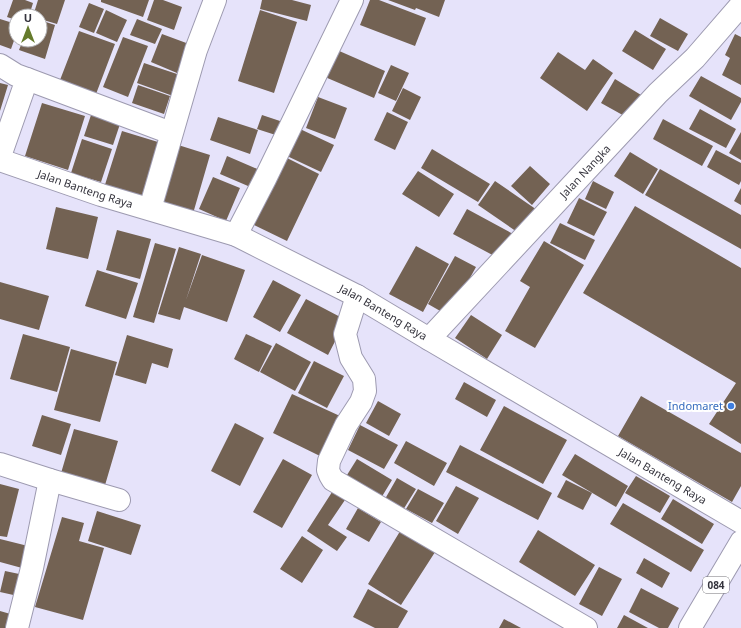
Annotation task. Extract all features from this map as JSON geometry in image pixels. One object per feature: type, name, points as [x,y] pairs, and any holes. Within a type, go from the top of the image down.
[{"type":"street","points":[[150,209],[196,50],[216,0]]},
{"type":"street","points":[[236,235],[265,179],[352,0]]},
{"type":"street","name":"Jalan Nangka","points":[[429,339],[658,92],[695,58],[741,5]]},
{"type":"street","points":[[0,65],[16,75],[171,133]]},
{"type":"street","points":[[0,156],[27,79]]},
{"type":"street","name":"Jalan Banteng Raya","points":[[0,160],[101,195],[236,235],[357,296],[741,522]]},
{"type":"street","points":[[357,296],[345,334],[351,358],[364,379],[365,391],[361,402],[346,425],[329,461],[328,470],[333,480],[586,628]]},
{"type":"street","points":[[0,464],[119,500]]},
{"type":"street","points":[[17,628],[32,568],[50,480]]},
{"type":"street","name":"084","points":[[690,628],[741,542]]},
{"type":"building","points":[[13,0],[25,0],[33,3],[31,8],[10,8]]},
{"type":"building","points":[[38,0],[65,0],[57,24],[48,21],[48,8],[36,8]]},
{"type":"building","points":[[101,0],[149,0],[143,17],[101,2]]},
{"type":"building","points":[[154,0],[163,0],[182,7],[174,30],[147,20]]},
{"type":"building","points":[[262,0],[292,0],[311,5],[307,21],[260,9]]},
{"type":"building","points":[[370,0],[379,0],[426,18],[415,46],[360,25]]},
{"type":"building","points":[[388,0],[445,0],[439,17],[416,8],[415,10]]},
{"type":"building","points":[[89,3],[104,9],[94,33],[79,27]]},
{"type":"building","points":[[106,10],[127,20],[117,42],[96,33]]},
{"type":"building","points":[[260,10],[297,22],[274,93],[238,81]]},
{"type":"building","points":[[660,18],[688,34],[678,51],[650,36]]},
{"type":"building","points":[[0,19],[8,22],[8,48],[0,45]]},
{"type":"building","points":[[137,19],[162,29],[155,44],[130,35]]},
{"type":"building","points":[[48,23],[55,25],[45,59],[19,50],[20,48],[48,48]]},
{"type":"building","points":[[635,30],[666,49],[653,70],[622,51]]},
{"type":"building","points":[[79,31],[115,44],[96,94],[60,80]]},
{"type":"building","points":[[162,34],[189,44],[177,73],[151,62]]},
{"type":"building","points":[[735,34],[741,37],[741,85],[722,75],[730,58],[725,55]]},
{"type":"building","points":[[123,37],[148,46],[128,97],[103,87]]},
{"type":"building","points":[[337,50],[385,71],[374,98],[325,77]]},
{"type":"building","points":[[558,52],[585,70],[593,59],[613,73],[587,111],[540,78]]},
{"type":"building","points":[[144,63],[180,75],[173,96],[137,83]]},
{"type":"building","points":[[391,65],[409,73],[396,101],[378,93]]},
{"type":"building","points":[[701,76],[741,98],[741,102],[731,120],[689,96]]},
{"type":"building","points":[[615,79],[641,95],[628,118],[601,103]]},
{"type":"building","points":[[0,83],[8,85],[0,111]]},
{"type":"building","points":[[138,85],[170,96],[164,114],[132,103]]},
{"type":"building","points":[[403,88],[421,97],[410,120],[392,111]]},
{"type":"building","points":[[318,97],[347,108],[335,139],[306,128]]},
{"type":"building","points":[[42,103],[85,116],[68,170],[25,156]]},
{"type":"building","points":[[700,109],[736,129],[726,148],[689,129]]},
{"type":"building","points":[[387,112],[408,122],[395,150],[374,140]]},
{"type":"building","points":[[91,115],[120,124],[113,145],[84,136]]},
{"type":"building","points":[[262,115],[289,124],[285,138],[257,129]]},
{"type":"building","points":[[218,117],[258,130],[250,154],[210,140]]},
{"type":"building","points":[[663,119],[713,146],[702,166],[653,139]]},
{"type":"building","points":[[300,129],[334,145],[321,172],[287,156]]},
{"type":"building","points":[[122,131],[158,142],[140,202],[103,191]]},
{"type":"building","points":[[741,132],[741,160],[729,153]]},
{"type":"building","points":[[82,139],[112,149],[101,182],[71,173]]},
{"type":"building","points":[[175,144],[210,155],[192,217],[156,206]]},
{"type":"building","points":[[432,149],[490,184],[478,202],[421,168]]},
{"type":"building","points":[[716,150],[741,163],[741,181],[739,185],[707,167]]},
{"type":"building","points":[[630,152],[658,169],[643,194],[614,176]]},
{"type":"building","points":[[227,156],[262,171],[255,189],[220,174]]},
{"type":"building","points":[[287,158],[319,174],[287,241],[254,225]]},
{"type":"building","points":[[530,166],[550,184],[532,205],[511,186]]},
{"type":"building","points":[[660,169],[741,215],[741,249],[645,195]]},
{"type":"building","points":[[418,171],[454,194],[439,217],[402,194]]},
{"type":"building","points":[[213,177],[240,188],[226,221],[199,209]]},
{"type":"building","points":[[495,181],[540,212],[523,236],[478,205]]},
{"type":"building","points":[[593,181],[614,192],[606,209],[585,199]]},
{"type":"building","points":[[741,188],[741,205],[734,201]]},
{"type":"building","points":[[579,198],[607,212],[594,236],[567,223]]},
{"type":"building","points":[[635,206],[741,268],[741,444],[709,424],[736,383],[583,293]]},
{"type":"building","points":[[56,207],[98,217],[88,259],[46,249]]},
{"type":"building","points":[[467,209],[513,234],[500,259],[453,234]]},
{"type":"building","points":[[560,223],[595,240],[585,260],[550,243]]},
{"type":"building","points":[[117,230],[151,239],[140,279],[106,270]]},
{"type":"building","points":[[544,241],[584,265],[535,348],[505,331],[530,287],[520,281]]},
{"type":"building","points":[[155,243],[176,249],[154,323],[133,317]]},
{"type":"building","points":[[416,246],[449,264],[423,312],[389,294]]},
{"type":"building","points":[[179,247],[201,254],[186,300],[202,255],[245,270],[227,322],[184,307],[180,320],[158,314]]},
{"type":"building","points":[[455,256],[476,267],[449,316],[428,304]]},
{"type":"building","points":[[97,270],[138,283],[126,319],[85,306]]},
{"type":"building","points":[[273,280],[301,295],[280,332],[253,317]]},
{"type":"building","points":[[0,282],[49,296],[39,330],[0,319]]},
{"type":"building","points":[[306,299],[346,320],[328,355],[287,333]]},
{"type":"building","points":[[471,315],[502,335],[487,359],[455,338]]},
{"type":"building","points":[[23,334],[70,347],[57,392],[10,379]]},
{"type":"building","points":[[246,334],[272,346],[259,372],[234,359]]},
{"type":"building","points":[[127,335],[173,349],[168,368],[152,363],[146,384],[115,375]]},
{"type":"building","points":[[276,343],[311,362],[295,391],[260,372]]},
{"type":"building","points":[[71,349],[117,362],[100,422],[54,410]]},
{"type":"building","points":[[314,361],[344,376],[327,408],[298,393]]},
{"type":"building","points":[[464,382],[496,400],[487,417],[455,399]]},
{"type":"building","points":[[292,394],[340,416],[320,456],[273,433]]},
{"type":"building","points":[[641,396],[741,453],[741,486],[732,502],[618,436]]},
{"type":"building","points":[[378,401],[401,414],[389,436],[366,423]]},
{"type":"building","points":[[504,406],[567,440],[543,484],[480,450]]},
{"type":"building","points":[[42,415],[71,424],[61,455],[32,446]]},
{"type":"building","points":[[235,423],[264,438],[240,486],[211,471]]},
{"type":"building","points":[[360,425],[398,445],[384,469],[348,450]]},
{"type":"building","points":[[74,429],[118,441],[103,492],[59,480]]},
{"type":"building","points":[[406,441],[447,463],[434,486],[394,463]]},
{"type":"building","points":[[460,445],[552,493],[538,520],[446,472]]},
{"type":"building","points":[[575,454],[628,486],[616,507],[562,475]]},
{"type":"building","points":[[283,459],[312,475],[282,528],[253,512]]},
{"type":"building","points":[[357,459],[392,480],[378,503],[342,483]]},
{"type":"building","points":[[636,476],[670,496],[660,513],[625,493]]},
{"type":"building","points":[[397,478],[416,489],[403,510],[385,499]]},
{"type":"building","points":[[566,480],[592,493],[583,510],[557,497]]},
{"type":"building","points":[[0,484],[19,489],[7,537],[0,536]]},
{"type":"building","points":[[456,486],[479,498],[458,534],[436,521]]},
{"type":"building","points":[[334,489],[347,497],[328,525],[347,537],[337,551],[307,531]]},
{"type":"building","points":[[418,489],[444,503],[432,523],[406,509]]},
{"type":"building","points":[[673,499],[714,524],[702,544],[661,519]]},
{"type":"building","points":[[623,503],[704,550],[691,572],[610,524]]},
{"type":"building","points":[[358,508],[381,522],[369,542],[346,529]]},
{"type":"building","points":[[97,511],[141,525],[131,555],[88,541]]},
{"type":"building","points":[[62,517],[84,523],[79,541],[104,548],[83,620],[35,607]]},
{"type":"building","points":[[402,528],[437,549],[401,605],[368,584]]},
{"type":"building","points":[[538,530],[595,565],[575,596],[519,562]]},
{"type":"building","points":[[302,536],[323,550],[302,583],[280,569]]},
{"type":"building","points":[[0,539],[28,546],[22,568],[0,562]]},
{"type":"building","points":[[644,558],[670,573],[662,588],[636,573]]},
{"type":"building","points":[[599,567],[622,579],[602,616],[579,604]]},
{"type":"building","points":[[5,571],[24,575],[18,596],[0,592]]},
{"type":"building","points":[[641,588],[679,608],[668,628],[659,628],[629,612]]},
{"type":"building","points":[[368,589],[408,611],[398,628],[375,628],[353,617]]},
{"type":"building","points":[[0,611],[14,615],[11,628],[0,628]]},
{"type":"building","points":[[624,615],[648,628],[617,628]]},
{"type":"building","points":[[504,619],[521,628],[499,628]]},
{"type":"place","name":"Indomaret","points":[[731,406]]}]
